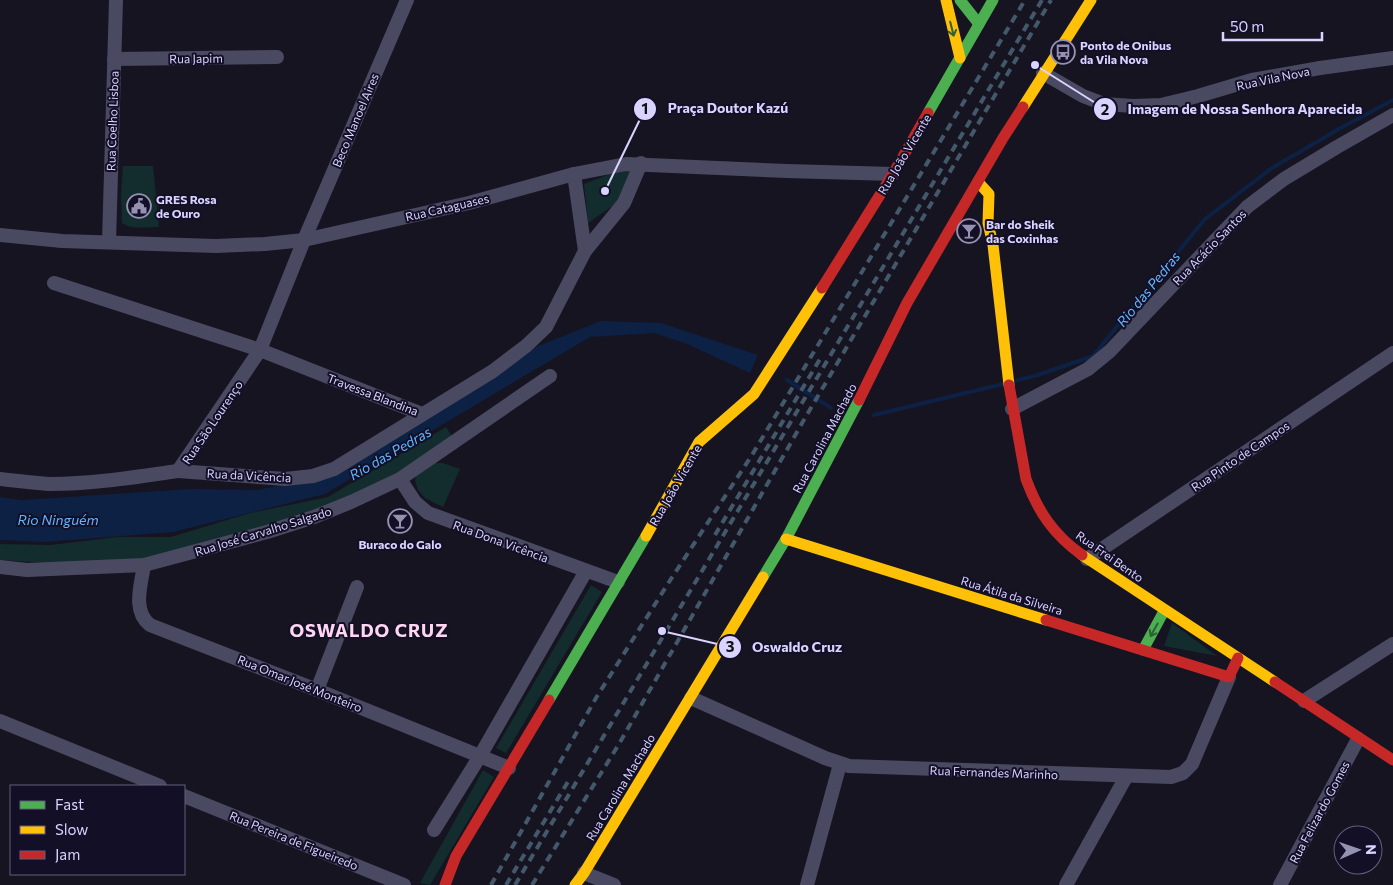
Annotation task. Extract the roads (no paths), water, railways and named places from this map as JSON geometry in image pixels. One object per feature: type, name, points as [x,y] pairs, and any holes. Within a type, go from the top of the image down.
[{"type":"main road","points":[[946,0],[960,58]]},
{"type":"main road","points":[[960,0],[979,24]]},
{"type":"main road","name":"Rua João Vicente","points":[[445,885],[456,856],[674,488],[699,442],[754,394],[772,368],[892,174],[993,0]]},
{"type":"main road","name":"Rua Carolina Machado","points":[[575,885],[691,698],[786,539],[863,393],[907,303],[954,222],[977,212],[978,182],[1043,73],[1091,0]]},
{"type":"main road","name":"Rua Frei Bento","points":[[990,160],[989,194],[977,212],[993,244],[1012,405],[1026,479],[1047,521],[1064,542],[1086,560],[1304,701],[1358,739],[1393,760]]},
{"type":"main road","points":[[978,182],[989,194]]},
{"type":"main road","points":[[954,222],[977,212]]},
{"type":"main road","name":"Rua Átila da Silveira","points":[[786,539],[1229,677]]},
{"type":"main road","points":[[1143,650],[1164,611]]},
{"type":"main road","name":"Rua Fernandes Marinho","points":[[1229,677],[1238,658]]},
{"type":"street","name":"Rua Coelho Lisboa","points":[[108,242],[116,0]]},
{"type":"street","name":"Beco Manoel Aires","points":[[304,240],[407,0]]},
{"type":"street","name":"Rua Japim","points":[[114,59],[277,57]]},
{"type":"street","name":"Rua Vila Nova","points":[[1043,73],[1083,96],[1104,104],[1161,105],[1252,80],[1393,58]]},
{"type":"street","name":"Rua Acácio Santos","points":[[1012,405],[1088,369],[1110,351],[1248,207],[1284,179],[1337,146],[1393,115]]},
{"type":"street","name":"Rua Cataguases","points":[[0,234],[62,241],[216,246],[304,240],[469,203],[574,174],[617,165],[641,163],[787,171],[892,174]]},
{"type":"street","name":"Travessa Blandina","points":[[54,283],[260,350],[422,414],[493,371],[526,346],[546,327],[585,251],[624,203],[641,163]]},
{"type":"street","points":[[574,174],[585,251]]},
{"type":"street","name":"Rua São Lourenço","points":[[1,478],[50,484],[78,483],[178,471],[260,350],[304,240]]},
{"type":"street","name":"Rua Pinto de Campos","points":[[1086,560],[1393,353]]},
{"type":"street","name":"Rua José Carvalho Salgado","points":[[0,567],[27,570],[144,565],[250,537],[314,517],[400,479],[550,376]]},
{"type":"street","name":"Rua da Vicência","points":[[178,471],[284,479],[313,476],[334,469],[422,414]]},
{"type":"street","name":"Rua Dona Vicência","points":[[400,479],[415,502],[428,513],[618,582]]},
{"type":"street","name":"Rua Omar José Monteiro","points":[[144,565],[139,605],[140,614],[150,625],[317,690],[508,768]]},
{"type":"street","points":[[434,830],[480,756],[586,571]]},
{"type":"street","points":[[317,690],[357,587]]},
{"type":"street","points":[[1304,701],[1393,644]]},
{"type":"street","name":"Rua Fernandes Marinho","points":[[691,698],[840,764],[858,768],[1171,777],[1183,773],[1192,764],[1229,677]]},
{"type":"street","points":[[0,721],[158,785]]},
{"type":"street","name":"Rua Felizardo Gomes","points":[[1280,885],[1358,739]]},
{"type":"street","points":[[807,885],[840,764]]},
{"type":"street","points":[[1066,885],[1126,776]]},
{"type":"street","name":"Rua Pereira de Figueiredo","points":[[185,796],[404,885]]},
{"type":"street","points":[[584,873],[614,885]]},
{"type":"water","name":"Rio Ninguém","points":[[601,321],[661,323],[758,355],[750,373],[687,344],[654,333],[590,337],[325,494],[173,532],[45,542],[0,540],[0,497],[22,500],[191,489],[257,490],[335,475],[536,347]]},
{"type":"waterway","name":"Rio das Pedras","points":[[1014,381],[1038,375],[1093,356],[1205,219],[1272,168],[1393,100]]},
{"type":"waterway","name":"Rio das Pedras","points":[[787,380],[831,408]]},
{"type":"waterway","name":"Rio das Pedras","points":[[874,415],[1003,384]]},
{"type":"railway","points":[[491,885],[596,698],[752,455],[1025,0]]},
{"type":"railway","points":[[515,885],[1042,0]]},
{"type":"railway","points":[[532,885],[619,744],[805,418],[1051,0]]},
{"type":"railway","points":[[715,535],[820,359]]},
{"type":"railway","points":[[506,885],[569,780]]},
{"type":"place","name":"Ponto de Onibus da Vila Nova","points":[[1063,52]]},
{"type":"place","name":"Imagem de Nossa Senhora Aparecida","points":[[1035,65]]},
{"type":"place","name":"Praça Doutor Kazú","points":[[605,191]]},
{"type":"place","name":"GRES Rosa de Ouro","points":[[139,206]]},
{"type":"place","name":"Bar do Sheik das Coxinhas","points":[[969,231]]},
{"type":"place","name":"Buraco do Galo","points":[[400,521]]},
{"type":"place","name":"Oswaldo Cruz","points":[[662,631]]},
{"type":"district","name":"OSWALDO CRUZ","points":[[369,630]]}]
